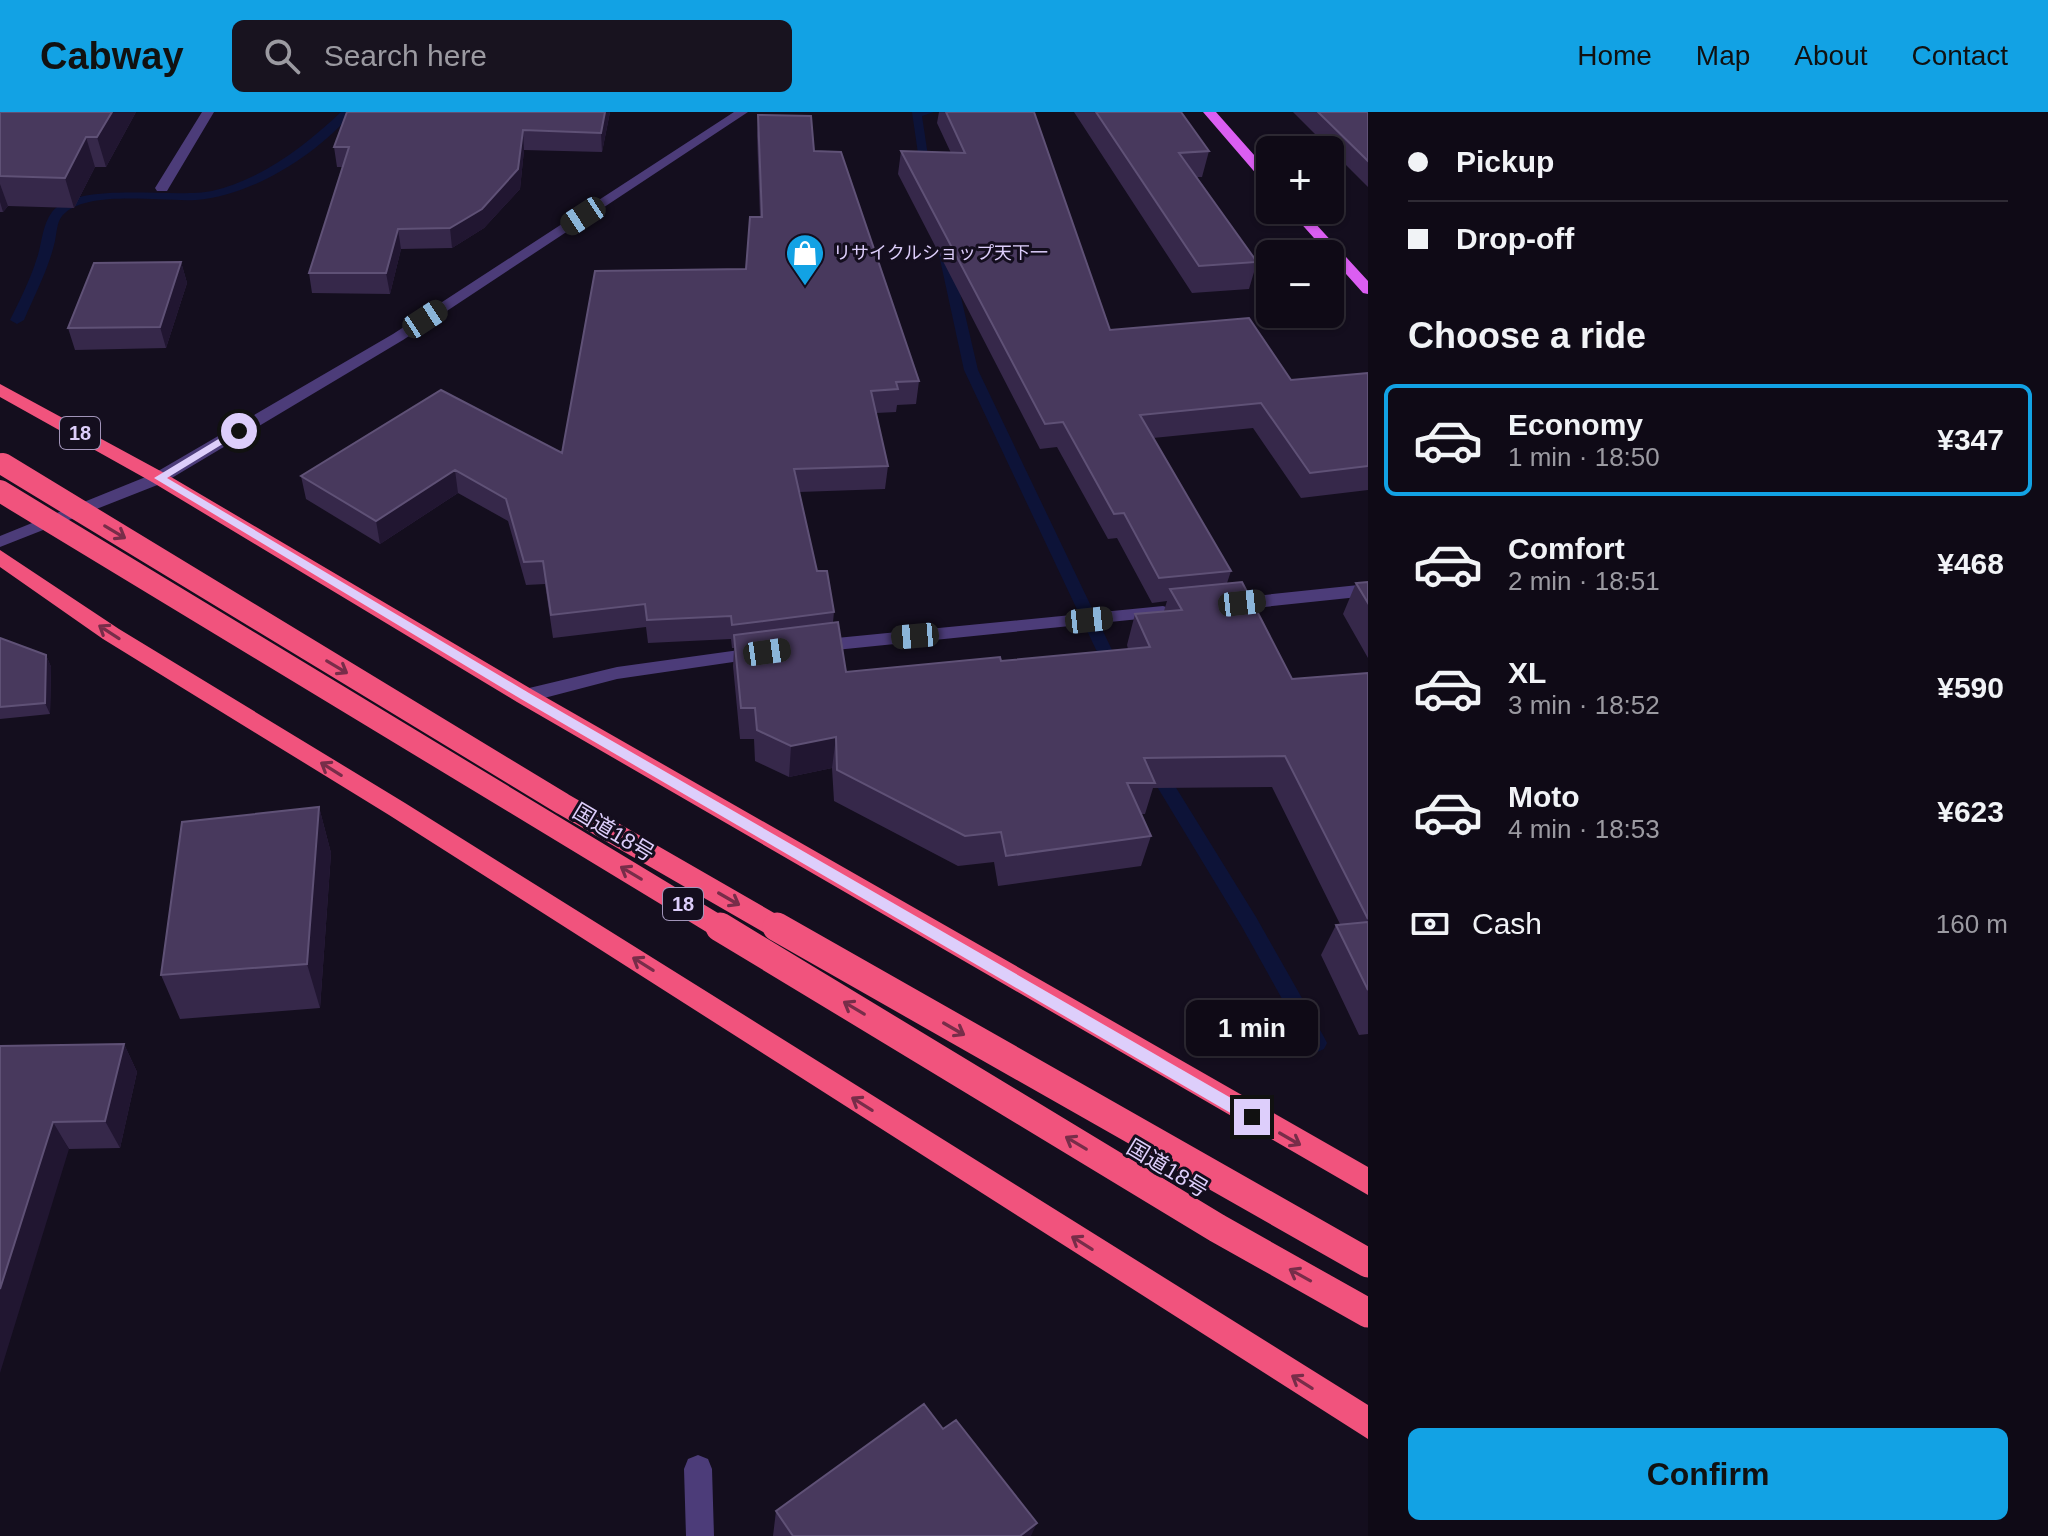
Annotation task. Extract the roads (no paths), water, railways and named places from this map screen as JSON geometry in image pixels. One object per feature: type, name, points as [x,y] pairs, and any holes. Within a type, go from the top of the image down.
[{"type":"highway","name":"18","points":[[0,389],[159,478],[525,696],[1368,1182]]},
{"type":"highway","name":"国道18号","points":[[0,462],[563,804],[1226,1185],[1368,1263]]},
{"type":"highway","name":"国道18号","points":[[0,491],[1217,1228],[1368,1313]]},
{"type":"highway","points":[[0,557],[111,634],[487,866],[1368,1423]]},
{"type":"main road","points":[[1209,112],[1256,165]]},
{"type":"main road","points":[[1309,224],[1368,290]]},
{"type":"street","points":[[162,188],[208,112]]},
{"type":"street","points":[[0,542],[159,478],[398,337],[742,112]]},
{"type":"street","points":[[1210,607],[1368,590]]},
{"type":"street","points":[[525,696],[617,673],[790,649],[1179,610]]},
{"type":"street","points":[[698,1469],[700,1536]]},
{"type":"waterway","points":[[17,320],[41,266],[54,220],[58,212],[70,204],[108,197],[197,196],[231,189],[268,172],[302,151],[347,112]]},
{"type":"waterway","points":[[927,174],[916,114],[928,112]]},
{"type":"waterway","points":[[944,250],[971,370],[1115,673]]},
{"type":"waterway","points":[[1156,770],[1249,922],[1317,1043]]},
{"type":"place","name":"リサイクルショップ天下一","points":[[805,287]]}]
